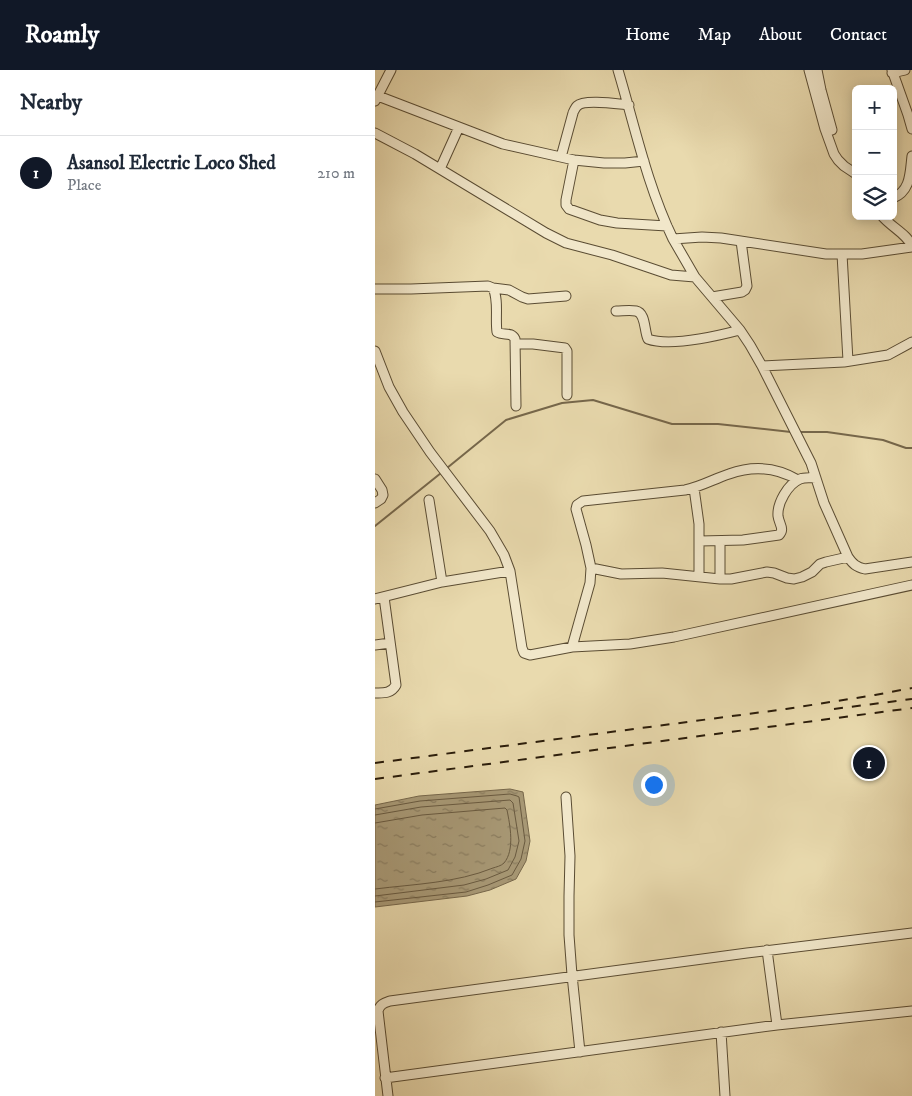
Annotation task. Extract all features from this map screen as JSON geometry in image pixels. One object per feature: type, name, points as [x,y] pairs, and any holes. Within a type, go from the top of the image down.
[{"type":"street","points":[[391,70],[376,98],[503,144],[574,160],[604,163],[644,161]]},
{"type":"street","points":[[618,70],[654,193],[673,239],[695,277],[740,330],[750,345],[806,452],[824,503],[848,557],[857,567],[865,569],[912,562]]},
{"type":"street","points":[[809,70],[834,154],[843,166],[852,172]]},
{"type":"street","points":[[817,70],[832,130]]},
{"type":"street","points":[[905,70],[892,72],[912,129]]},
{"type":"street","points":[[561,157],[576,107],[591,103],[629,105]]},
{"type":"street","points":[[440,169],[459,127]]},
{"type":"street","points":[[375,133],[415,154],[546,233],[566,243],[612,255],[671,275],[695,277]]},
{"type":"street","points":[[897,196],[905,190],[910,176],[912,156]]},
{"type":"street","points":[[574,160],[566,200],[566,206],[569,209],[617,224],[667,226]]},
{"type":"street","points":[[673,239],[721,238],[826,254],[861,254],[912,246],[905,236],[885,220]]},
{"type":"street","points":[[713,297],[745,290],[747,286],[741,241]]},
{"type":"street","points":[[842,254],[848,361]]},
{"type":"street","points":[[375,288],[419,289],[488,286],[509,290],[528,298],[566,296]]},
{"type":"street","points":[[493,288],[496,297],[497,332],[510,334],[513,336],[515,344],[516,406]]},
{"type":"street","points":[[616,311],[641,312],[646,334],[652,340],[701,339],[740,330]]},
{"type":"street","points":[[761,366],[837,363],[887,354],[912,342]]},
{"type":"street","points":[[515,344],[565,348],[567,351],[567,396]]},
{"type":"street","points":[[375,353],[389,387],[403,412],[430,452],[490,531],[505,555],[510,571],[522,648],[524,653],[530,656],[572,648],[630,644],[674,638],[912,585]]},
{"type":"street","points":[[572,648],[590,583],[591,568],[577,509],[577,505],[580,502],[583,500],[694,488],[735,472],[764,468],[774,469],[797,480]]},
{"type":"street","points":[[700,542],[743,540],[779,535],[782,533],[778,512],[780,503],[791,485],[797,480],[804,478],[816,478]]},
{"type":"street","points":[[375,479],[383,495],[375,503]]},
{"type":"street","points":[[694,488],[700,542],[699,576]]},
{"type":"street","points":[[429,500],[442,582]]},
{"type":"street","points":[[720,541],[720,579]]},
{"type":"street","points":[[591,568],[621,574],[662,573],[720,579],[774,572],[794,579],[802,578],[820,564],[848,557]]},
{"type":"street","points":[[375,693],[389,692],[393,690],[395,685],[390,643],[379,598],[442,582],[510,571]]},
{"type":"street","points":[[375,645],[390,643]]},
{"type":"street","points":[[565,797],[570,856],[569,925],[580,1052]]},
{"type":"street","points":[[388,1096],[378,1016],[379,1006],[383,1003],[767,950],[912,933]]},
{"type":"street","points":[[767,950],[777,1025]]},
{"type":"street","points":[[385,1078],[721,1032],[912,1011]]},
{"type":"street","points":[[721,1032],[725,1096]]},
{"type":"water","points":[[510,789],[523,792],[530,841],[526,861],[516,879],[490,890],[467,896],[375,907],[375,805],[419,796]]},
{"type":"waterway","points":[[447,468],[506,420],[562,403],[593,400],[672,424],[718,424],[791,432]]},
{"type":"waterway","points":[[798,432],[827,432],[883,440],[906,448],[912,448]]},
{"type":"waterway","points":[[375,526],[441,473]]},
{"type":"railway","points":[[375,763],[786,709],[912,688]]},
{"type":"railway","points":[[834,709],[912,699]]},
{"type":"railway","points":[[375,779],[912,708]]},
{"type":"place","name":"Asansol Electric Loco Shed","points":[[869,763]]}]
